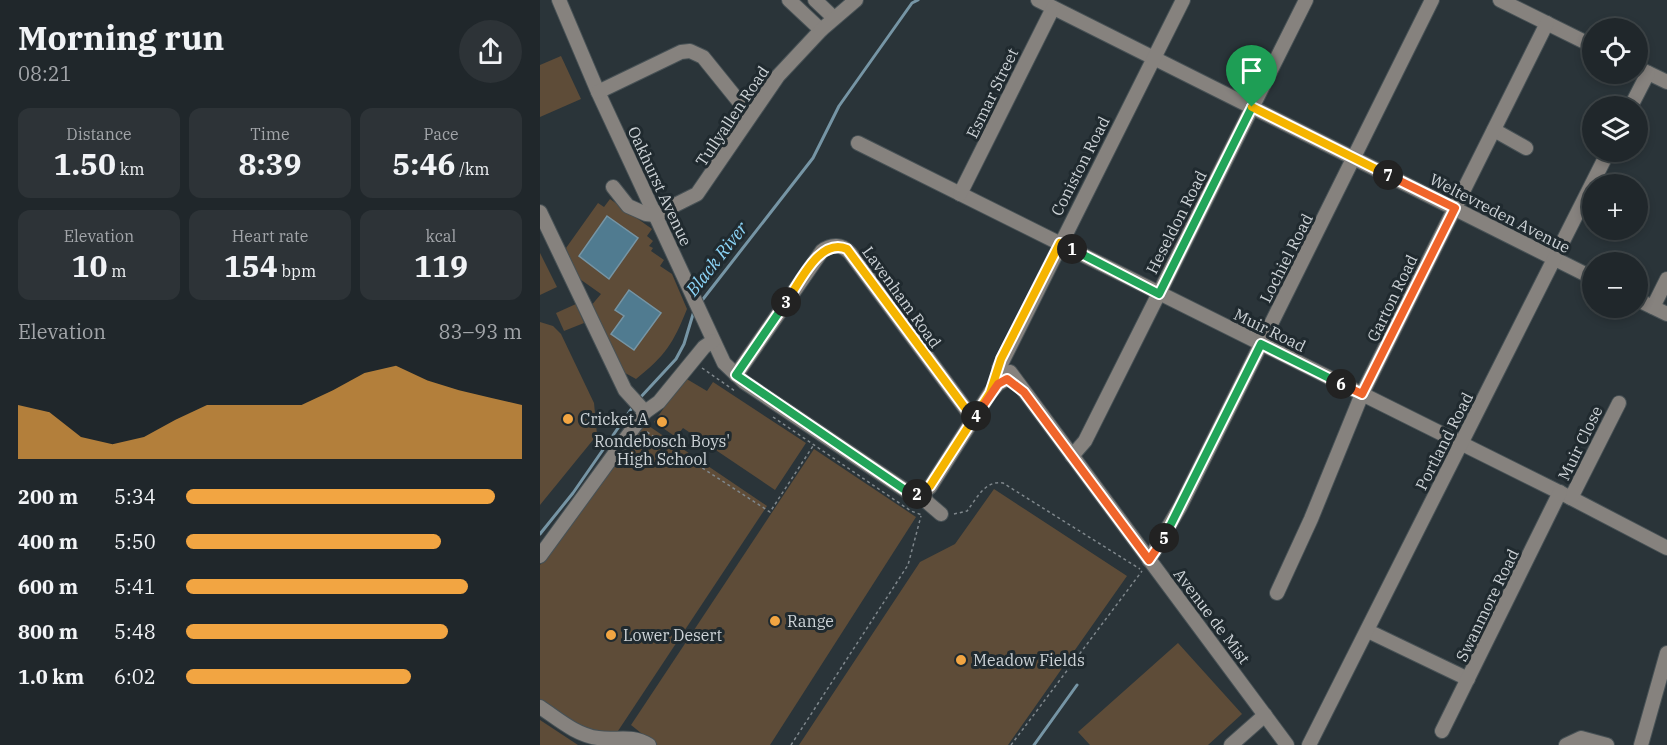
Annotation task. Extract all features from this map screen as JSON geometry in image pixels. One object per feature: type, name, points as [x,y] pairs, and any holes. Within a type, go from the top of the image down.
[{"type":"street","name":"Oakhurst Avenue","points":[[559,0],[598,92],[724,363],[736,375],[908,492],[921,493]]},
{"type":"street","points":[[789,0],[821,30]]},
{"type":"street","points":[[815,0],[834,18]]},
{"type":"street","name":"Tullyallen Road","points":[[655,215],[693,197],[701,190],[749,114],[778,76],[821,30],[856,0]]},
{"type":"street","name":"Weltevreden Avenue","points":[[1038,0],[1582,273]]},
{"type":"street","name":"Coniston Road","points":[[921,493],[930,486],[1004,374],[1008,348],[1183,0]]},
{"type":"street","name":"Heseldon Road","points":[[1072,456],[1085,441],[1306,0]]},
{"type":"street","name":"Lochiel Road","points":[[1146,565],[1166,534],[1432,0]]},
{"type":"street","points":[[1501,0],[1582,40]]},
{"type":"street","name":"Esmar Street","points":[[960,194],[1053,8]]},
{"type":"street","name":"Garton Road","points":[[1277,593],[1311,519],[1362,394],[1547,23]]},
{"type":"street","points":[[598,92],[681,52],[690,51],[703,57],[749,114]]},
{"type":"street","points":[[1648,72],[1667,82]]},
{"type":"street","points":[[1494,130],[1526,148]]},
{"type":"street","name":"Muir Road","points":[[858,143],[1461,445],[1566,495],[1667,548]]},
{"type":"street","name":"Portland Road","points":[[1310,745],[1603,162]]},
{"type":"street","points":[[613,187],[628,206],[646,214],[655,215]]},
{"type":"street","points":[[540,556],[636,425],[637,404],[546,216]]},
{"type":"street","name":"Lavenham Road","points":[[736,375],[822,251],[826,248],[840,246],[850,253],[974,420]]},
{"type":"street","points":[[1653,307],[1667,279]]},
{"type":"street","points":[[1648,305],[1667,314]]},
{"type":"street","points":[[637,404],[659,402],[704,347],[713,341]]},
{"type":"street","name":"Avenue de Mist","points":[[1004,374],[1020,382],[1024,392],[1072,456],[1146,565],[1287,745]]},
{"type":"street","name":"Muir Close","points":[[1566,495],[1619,403]]},
{"type":"street","points":[[921,493],[927,502],[941,513]]},
{"type":"street","name":"Swanmore Road","points":[[1442,731],[1566,495]]},
{"type":"street","points":[[1368,631],[1468,679]]},
{"type":"street","points":[[1641,745],[1667,653]]},
{"type":"street","points":[[540,707],[580,733],[597,738],[631,737],[649,745]]},
{"type":"street","points":[[1231,745],[1265,715]]},
{"type":"street","points":[[1566,745],[1581,738],[1607,745]]},
{"type":"path","points":[[636,425],[771,512],[814,445]]},
{"type":"path","points":[[791,745],[908,565],[921,515]]},
{"type":"path","points":[[1011,745],[1146,565]]},
{"type":"shaded area","points":[[561,56],[581,99],[540,117],[540,65]]},
{"type":"shaded area","points":[[610,199],[652,229],[647,236],[653,241],[649,246],[653,248],[651,251],[664,260],[660,266],[672,274],[687,309],[667,348],[636,379],[618,369],[590,307],[601,294],[577,277],[566,248],[598,203],[604,207]]},
{"type":"shaded area","points":[[540,253],[557,287],[540,295]]},
{"type":"shaded area","points":[[576,304],[584,323],[564,331],[556,313]]},
{"type":"shaded area","name":"Cricket A","points":[[540,322],[553,326],[561,334],[594,403],[597,435],[540,505]]},
{"type":"shaded area","points":[[685,378],[707,391],[713,382],[806,443],[775,490],[683,428],[676,437],[654,422]]},
{"type":"shaded area","name":"Lower Desert","points":[[643,422],[767,506],[616,734],[598,735],[540,705],[540,565]]},
{"type":"shaded area","name":"Range","points":[[814,449],[916,517],[770,745],[656,745],[631,725]]},
{"type":"shaded area","name":"Meadow Fields","points":[[994,489],[1127,576],[1008,745],[799,745],[920,562],[955,544]]},
{"type":"shaded area","points":[[1178,643],[1242,714],[1208,745],[1090,745],[1078,732]]},
{"type":"shaded area","points":[[540,720],[578,745],[540,745]]},
{"type":"water","points":[[607,216],[638,238],[609,279],[579,256]]},
{"type":"water","points":[[629,290],[661,313],[634,350],[611,334],[624,316],[615,310]]},
{"type":"waterway","name":"Black River","points":[[700,303],[813,158],[839,106],[912,3],[918,0]]},
{"type":"waterway","name":"Black River","points":[[638,400],[676,359],[684,344],[694,311]]},
{"type":"waterway","name":"Black River","points":[[540,534],[573,493],[634,405]]},
{"type":"waterway","points":[[1034,745],[1077,685]]},
{"type":"place","name":"Cricket A","points":[[568,419]]},
{"type":"place","name":"Rondebosch Boys' High School","points":[[662,422]]},
{"type":"place","name":"Range","points":[[775,621]]},
{"type":"place","name":"Lower Desert","points":[[611,635]]},
{"type":"place","name":"Meadow Fields","points":[[961,660]]},
{"type":"route","points":[[1252,107],[1159,294],[1060,243],[1001,359],[990,393],[974,420],[925,492],[916,494],[908,492],[736,375],[822,251],[834,246],[847,249],[974,420],[998,384],[1007,379],[1013,382],[1024,392],[1149,560],[1166,534],[1261,344],[1362,394],[1455,208],[1252,107]]}]
